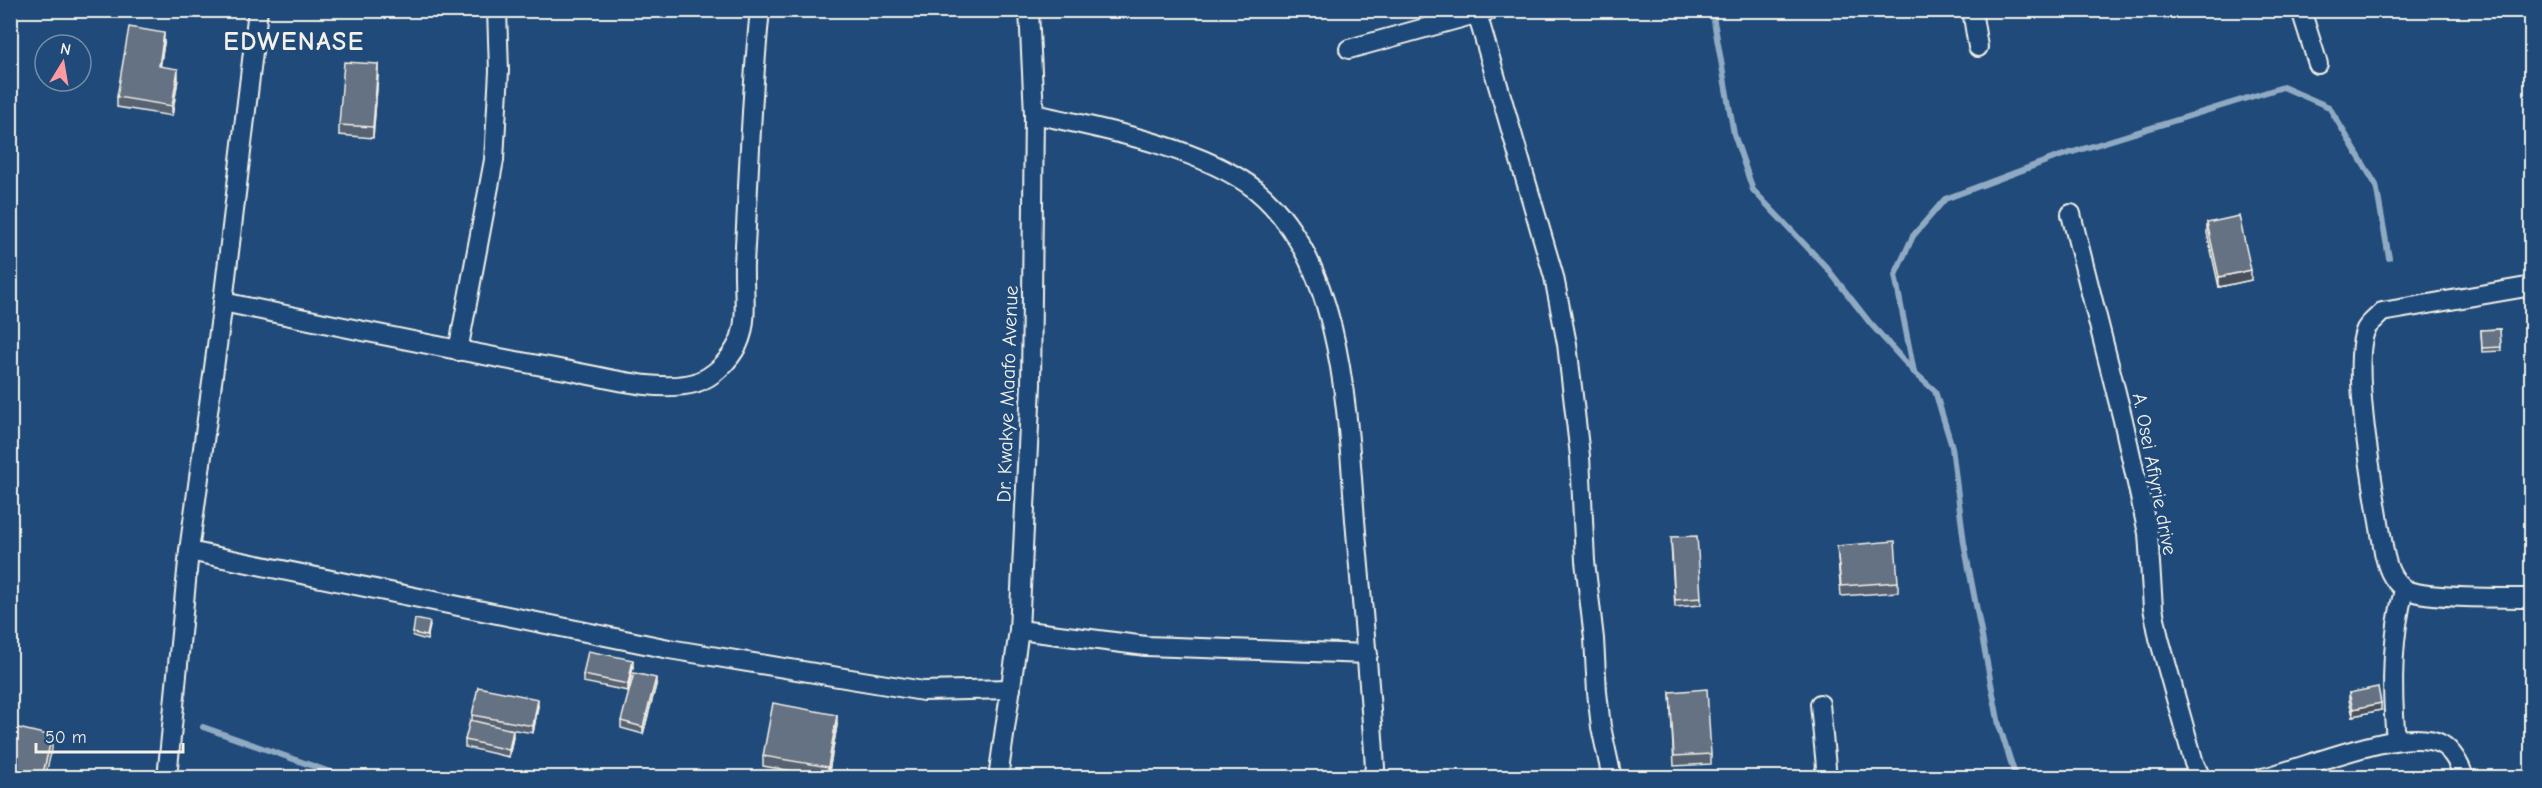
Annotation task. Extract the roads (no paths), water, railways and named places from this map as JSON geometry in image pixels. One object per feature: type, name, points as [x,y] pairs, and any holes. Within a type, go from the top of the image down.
[{"type":"street","points":[[167,777],[189,551],[223,302],[258,10]]},
{"type":"street","points":[[458,351],[494,160],[499,71],[497,10]]},
{"type":"street","points":[[223,302],[458,351],[647,384],[695,383],[719,369],[737,345],[743,331],[744,265],[760,10]]},
{"type":"street","name":"Dr. Kwakye Maafo Avenue","points":[[998,777],[1019,630],[1031,385],[1034,114],[1029,10]]},
{"type":"street","points":[[1972,10],[1978,47]]},
{"type":"street","points":[[2301,10],[2319,63]]},
{"type":"street","points":[[1348,49],[1481,12],[1551,267],[1567,344],[1580,456],[1585,561],[1594,639],[1597,692],[1604,746],[1612,777]]},
{"type":"street","points":[[1034,114],[1136,138],[1182,153],[1220,169],[1239,178],[1265,198],[1296,235],[1315,276],[1324,304],[1341,377],[1349,426],[1376,774]]},
{"type":"street","name":"A. Osei Afiyrie drive","points":[[2071,214],[2123,420],[2148,533],[2153,608],[2159,638],[2194,762],[2201,777]]},
{"type":"street","points":[[2532,286],[2382,312],[2366,328],[2360,360],[2361,388],[2384,552],[2389,572],[2404,590],[2439,596],[2532,598]]},
{"type":"street","points":[[189,551],[692,653],[923,691],[1011,689]]},
{"type":"street","points":[[2396,740],[2392,687],[2394,640],[2404,590]]},
{"type":"street","points":[[1019,630],[1146,646],[1368,654]]},
{"type":"street","points":[[1820,704],[1826,767],[1823,777]]},
{"type":"street","points":[[2262,777],[2396,740],[2419,738],[2441,744],[2456,759],[2464,777]]},
{"type":"waterway","points":[[1712,10],[1734,134],[1753,190],[1827,268],[1870,323],[1914,372],[1935,391],[1952,447],[1964,543],[1999,725],[2016,778]]},
{"type":"waterway","points":[[1914,372],[1895,275],[1913,236],[1945,199],[2057,157],[2283,87],[2329,107],[2376,185],[2389,258]]},
{"type":"waterway","points":[[203,727],[347,778]]},
{"type":"district","name":"EDWENASE","points":[[294,41]]}]
